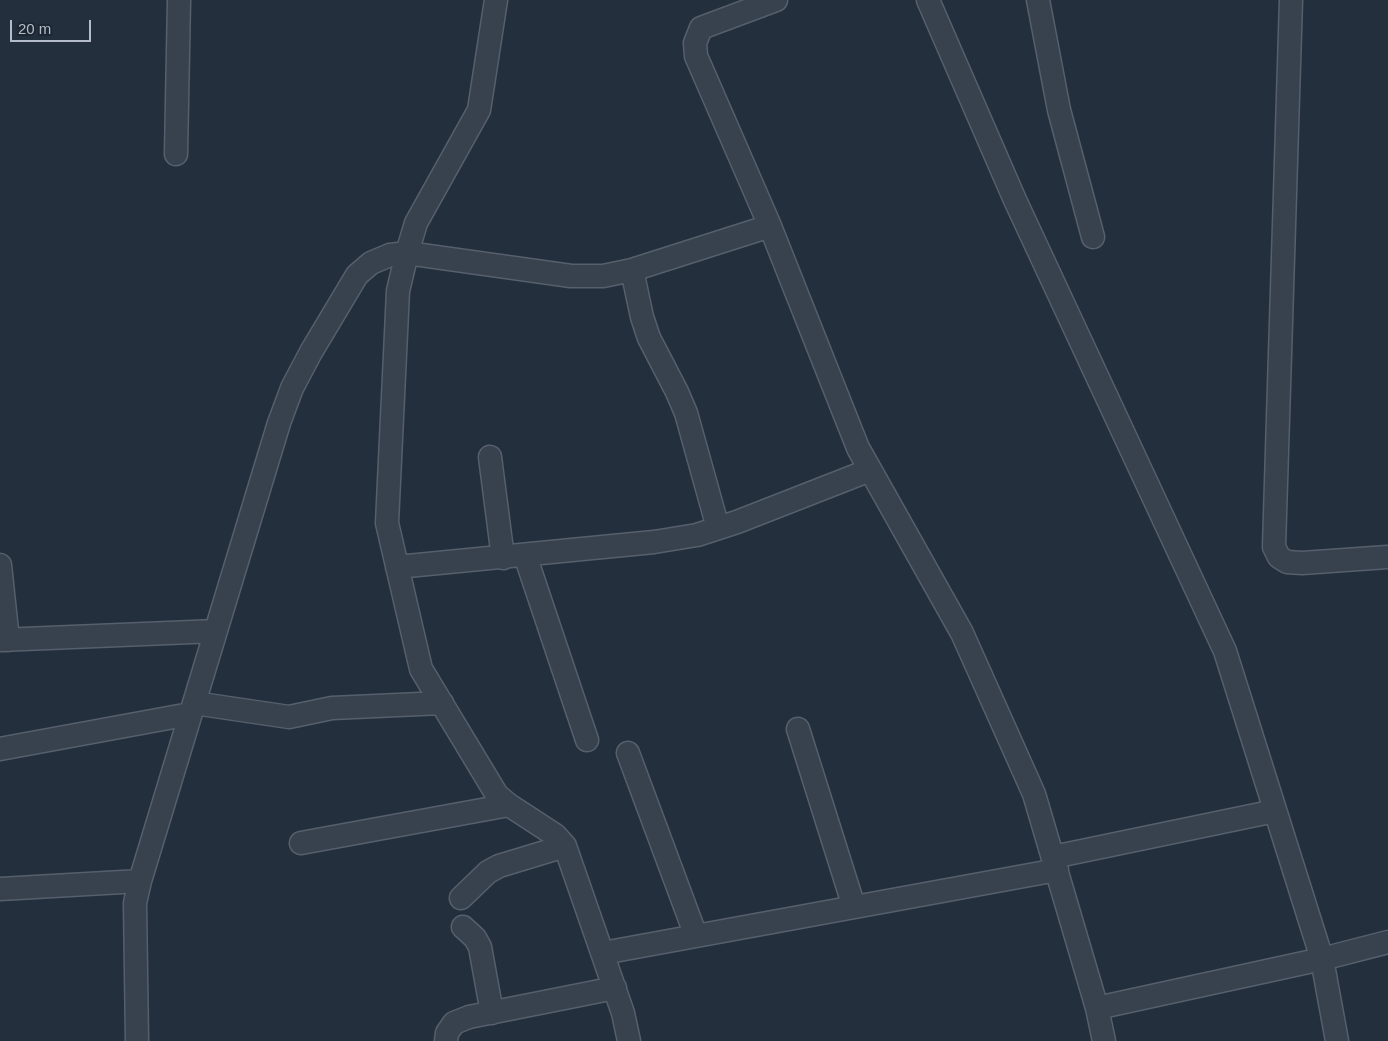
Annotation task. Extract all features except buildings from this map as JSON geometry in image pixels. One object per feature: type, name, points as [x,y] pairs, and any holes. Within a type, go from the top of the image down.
[{"type":"street","points":[[176,154],[178,0]]},
{"type":"street","points":[[496,0],[479,110],[416,223],[398,291],[387,523],[421,669],[497,795],[555,835],[565,846],[615,988],[629,1041]]},
{"type":"street","points":[[928,0],[1015,200],[1225,651],[1322,959],[1337,1041]]},
{"type":"street","points":[[1038,0],[1060,110],[1093,237]]},
{"type":"street","points":[[1291,0],[1274,547],[1279,557],[1287,562],[1302,563],[1388,557]]},
{"type":"street","points":[[765,2],[701,28],[695,43],[696,56],[770,226],[858,448],[962,633],[1034,794],[1098,1008],[1104,1041]]},
{"type":"street","points":[[137,1041],[136,903],[140,881],[279,423],[296,381],[311,352],[357,275],[371,264],[390,255],[407,253],[572,276],[603,276],[632,270],[770,226]]},
{"type":"street","points":[[632,270],[642,317],[649,338],[686,413],[718,528]]},
{"type":"street","points":[[490,457],[514,557],[587,740]]},
{"type":"street","points":[[397,567],[514,557],[654,542],[696,535],[870,470]]},
{"type":"street","points":[[0,565],[4,640],[216,631]]},
{"type":"street","points":[[0,749],[192,708],[289,717],[332,708],[442,703]]},
{"type":"street","points":[[798,730],[854,907]]},
{"type":"street","points":[[628,753],[696,936]]},
{"type":"street","points":[[301,843],[509,805]]},
{"type":"street","points":[[603,953],[854,907],[1055,864],[1275,811]]},
{"type":"street","points":[[461,898],[488,872],[498,866],[565,846]]},
{"type":"street","points":[[0,889],[140,881]]},
{"type":"street","points":[[464,927],[475,938],[480,947],[492,1013]]},
{"type":"street","points":[[1098,1008],[1322,959],[1388,942]]},
{"type":"street","points":[[446,1041],[447,1033],[454,1023],[469,1017],[615,988]]}]
